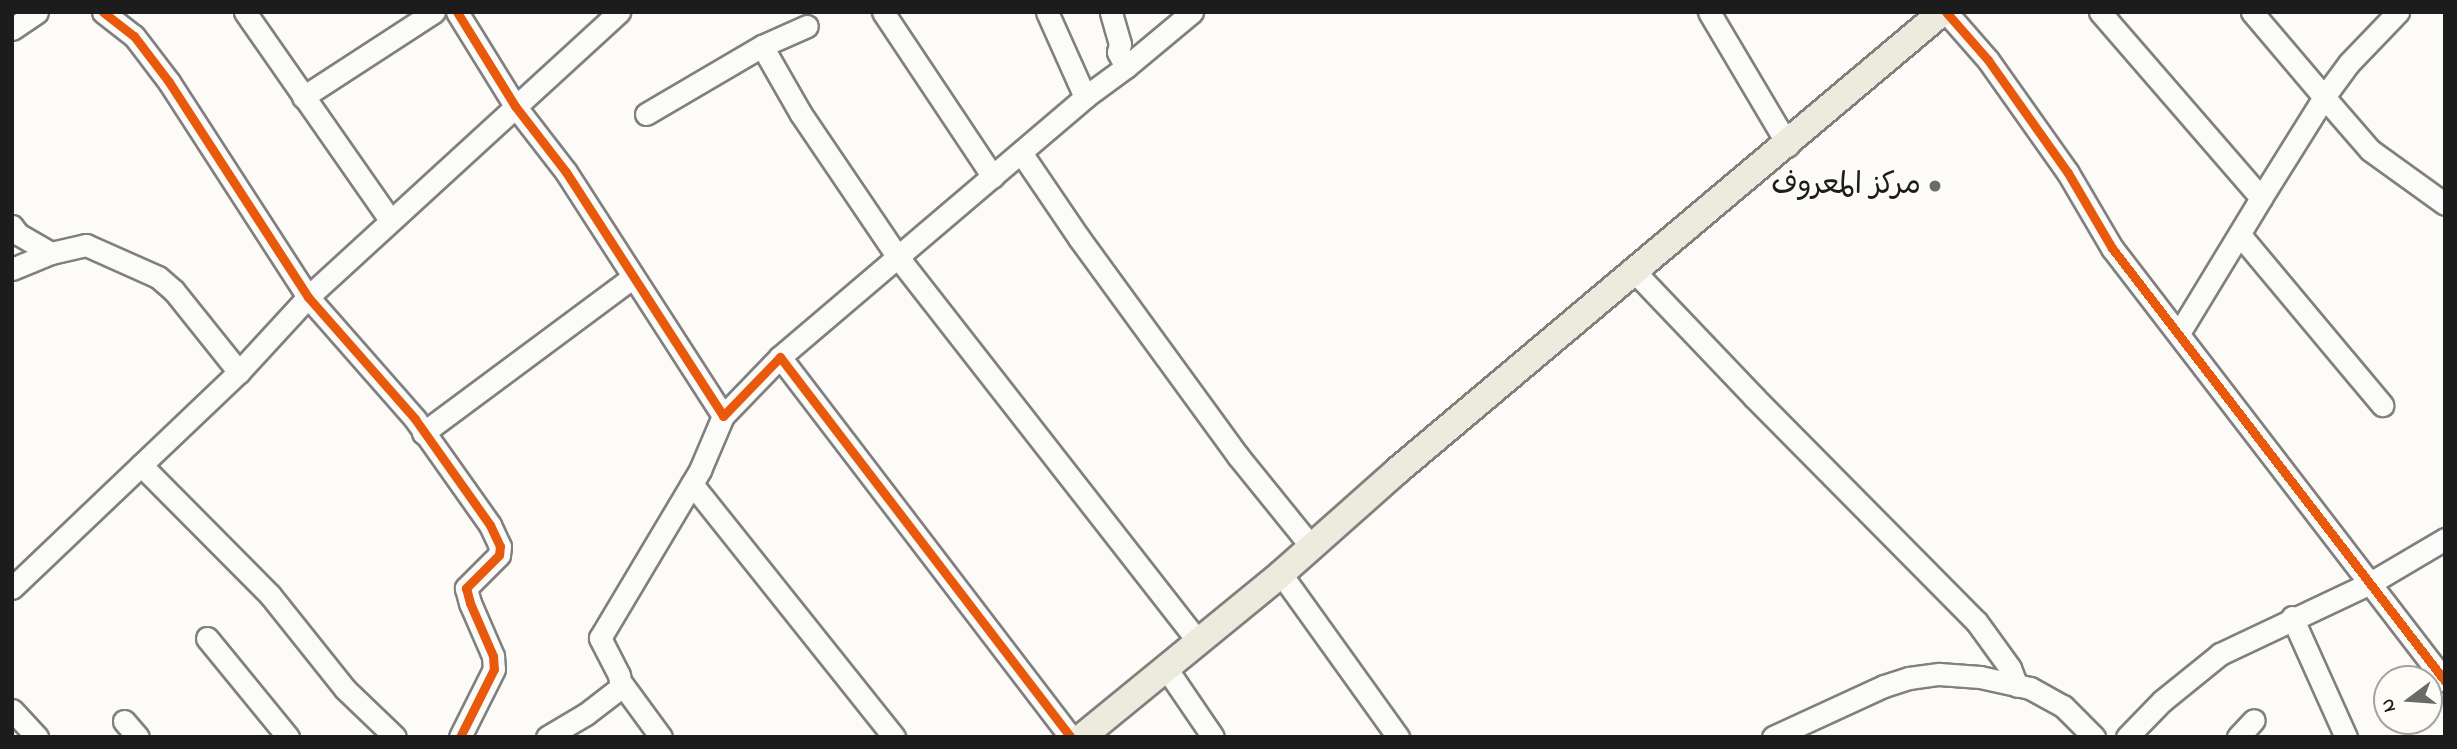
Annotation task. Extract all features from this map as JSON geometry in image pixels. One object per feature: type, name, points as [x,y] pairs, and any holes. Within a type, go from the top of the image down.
[{"type":"main road","points":[[1081,736],[1281,574],[1634,271],[1944,12]]},
{"type":"street","points":[[12,29],[37,12]]},
{"type":"street","points":[[103,12],[134,36],[169,82],[308,297],[415,419],[490,525],[500,547],[492,563],[466,588],[493,656],[494,669],[460,737]]},
{"type":"street","points":[[245,12],[390,220]]},
{"type":"street","points":[[303,97],[434,12]]},
{"type":"street","points":[[457,12],[515,106],[566,172],[723,416]]},
{"type":"street","points":[[883,12],[993,177]]},
{"type":"street","points":[[1047,12],[1085,97]]},
{"type":"street","points":[[1111,12],[1120,44],[1118,52],[1126,67]]},
{"type":"street","points":[[661,737],[622,684],[600,638],[692,484],[723,416],[780,357],[897,256],[1085,97],[1192,12]]},
{"type":"street","points":[[1709,12],[1788,145]]},
{"type":"street","points":[[1944,12],[1987,60],[2068,173],[2112,248],[2372,582],[2445,681]]},
{"type":"street","points":[[2100,12],[2261,198]]},
{"type":"street","points":[[2252,12],[2370,150],[2445,204]]},
{"type":"street","points":[[2179,333],[2324,97],[2349,63],[2398,12]]},
{"type":"street","points":[[12,588],[239,372],[308,297],[515,106],[606,17]]},
{"type":"street","points":[[646,114],[762,46],[807,26]]},
{"type":"street","points":[[762,46],[801,114],[897,256],[1198,642]]},
{"type":"street","points":[[1022,153],[1080,238],[1238,456],[1311,546]]},
{"type":"street","points":[[12,226],[18,234],[51,253]]},
{"type":"street","points":[[2240,235],[2382,405]]},
{"type":"street","points":[[12,269],[51,253],[86,245],[158,277],[174,291],[239,372]]},
{"type":"street","points":[[1634,271],[1976,621],[2010,668],[2017,686]]},
{"type":"street","points":[[423,433],[632,278]]},
{"type":"street","points":[[780,357],[1081,736]]},
{"type":"street","points":[[141,465],[270,595],[345,689],[395,737]]},
{"type":"street","points":[[692,484],[894,737]]},
{"type":"street","points":[[2127,737],[2162,701],[2220,654],[2292,617],[2372,582],[2445,538]]},
{"type":"street","points":[[1281,574],[1398,737]]},
{"type":"street","points":[[2292,617],[2346,737]]},
{"type":"street","points":[[207,638],[288,737]]},
{"type":"street","points":[[1166,668],[1213,737]]},
{"type":"street","points":[[1773,737],[1807,719],[1909,678],[1939,674],[1980,677],[2030,688],[2063,706],[2094,737]]},
{"type":"street","points":[[548,737],[614,695],[622,684]]},
{"type":"street","points":[[12,710],[37,737]]},
{"type":"street","points":[[2238,737],[2254,720]]},
{"type":"cycle path","points":[[103,12],[134,36],[169,82],[308,297],[415,419],[490,525],[500,546],[499,555],[466,588],[493,656],[494,669],[460,737]]},
{"type":"cycle path","points":[[457,12],[515,106],[566,172],[723,416],[780,357],[1071,737]]},
{"type":"cycle path","points":[[1946,12],[1988,60],[2068,173],[2112,248],[2445,681]]},
{"type":"place","name":"مركز المعروف","points":[[1935,186]]}]
